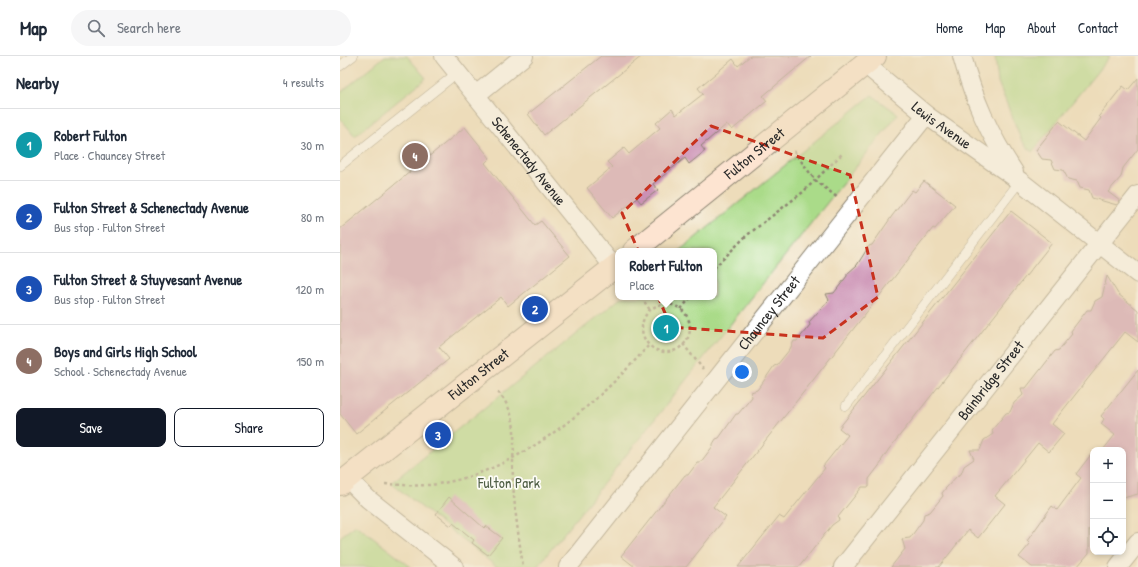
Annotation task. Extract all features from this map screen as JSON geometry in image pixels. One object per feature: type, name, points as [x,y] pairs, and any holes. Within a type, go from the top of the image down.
[{"type":"main road","name":"Fulton Street","points":[[638,248],[870,60]]},
{"type":"main road","name":"Fulton Street","points":[[344,481],[615,266]]},
{"type":"street","name":"Schenectady Avenue","points":[[444,56],[615,264]]},
{"type":"street","points":[[476,95],[524,56]]},
{"type":"street","name":"Lewis Avenue","points":[[962,56],[971,90],[986,125],[1020,181]]},
{"type":"street","name":"Lewis Avenue","points":[[870,60],[926,115],[1020,181],[1138,274]]},
{"type":"street","name":"Chauncey Street","points":[[568,567],[926,115]]},
{"type":"street","name":"Bainbridge Street","points":[[843,567],[1138,195]]},
{"type":"street","points":[[344,481],[454,567]]},
{"type":"street","points":[[1118,567],[1138,542]]},
{"type":"lane","points":[[340,66],[353,56]]},
{"type":"lane","points":[[340,166],[457,73]]},
{"type":"lane","points":[[846,406],[1020,181]]},
{"type":"path","points":[[794,151],[815,180],[838,198]]},
{"type":"path","points":[[717,265],[746,236],[803,192],[842,154]]},
{"type":"path","points":[[643,300],[650,310]]},
{"type":"path","points":[[681,309],[688,300]]},
{"type":"path","points":[[662,304],[675,306],[681,309],[689,322],[688,337],[684,344],[670,351],[662,351],[649,345],[642,331],[643,323],[650,310],[662,304]]},
{"type":"path","points":[[684,344],[703,370]]},
{"type":"path","points":[[385,484],[424,486],[442,484],[462,479],[514,459],[587,408],[627,370],[649,345]]},
{"type":"path","points":[[498,392],[510,409],[514,422],[513,478],[523,567]]},
{"type":"highlighted area","points":[[711,126],[850,175],[878,297],[823,338],[671,327],[622,213]]},
{"type":"green space","points":[[385,56],[407,56],[426,78],[355,136],[340,118],[340,93]]},
{"type":"green space","points":[[995,56],[1110,56],[1032,152],[1022,141],[998,82]]},
{"type":"green space","name":"Fulton Park","points":[[872,95],[898,114],[537,567],[497,567],[391,483],[618,300],[717,300],[717,248],[683,248]]},
{"type":"green space","points":[[356,525],[411,567],[340,567],[340,537]]},
{"type":"building","points":[[601,56],[642,56],[544,135],[528,114]]},
{"type":"building","points":[[750,56],[811,56],[763,96],[767,101],[732,130],[727,124],[701,146],[705,151],[689,164],[685,158],[653,184],[658,190],[641,203],[637,198],[612,218],[587,188],[612,167],[607,162],[624,148],[629,154],[660,128],[656,123],[672,109],[676,115],[703,94],[698,88],[733,59],[738,66]]},
{"type":"building","points":[[1138,78],[1138,149],[1123,168],[1121,177],[1108,192],[1120,201],[1117,205],[1092,198],[1089,190],[1080,188],[1077,181],[1068,179],[1063,170],[1055,169],[1051,160],[1042,159],[1036,150],[1059,121],[1084,141],[1101,118],[1099,116],[1123,86],[1128,90]]},
{"type":"building","points":[[465,127],[490,158],[485,163],[535,225],[541,221],[570,256],[508,306],[501,297],[439,347],[449,359],[356,434],[340,414],[340,229]]},
{"type":"building","points":[[924,181],[955,205],[935,229],[933,228],[713,507],[726,517],[686,567],[635,567],[621,556],[685,475],[688,475],[697,463],[700,463],[713,446],[716,439],[719,438],[736,414],[738,414],[752,397],[751,392],[757,390],[774,366],[777,365],[790,349],[794,341],[797,341],[810,325],[809,322],[829,300],[826,294],[834,293],[847,274],[857,265],[869,246],[872,245],[912,190],[915,192]]},
{"type":"building","points":[[1011,211],[1052,243],[889,449],[881,461],[882,462],[869,479],[869,487],[862,487],[838,517],[839,520],[832,525],[799,567],[738,567],[779,516],[784,519],[825,468],[823,466],[848,435],[839,428]]},
{"type":"building","points":[[1107,276],[1118,294],[1138,310],[1138,342],[1125,332],[1052,424],[1064,434],[1049,452],[1038,443],[995,496],[1005,504],[978,538],[968,530],[939,567],[891,567],[905,549],[902,539],[910,538],[923,520],[924,514],[930,512],[943,496],[942,493],[946,488],[957,476],[961,474],[964,466],[974,459],[970,450],[980,450],[984,440],[993,434],[992,430],[1006,413],[1010,412],[1014,403],[1023,395],[1021,388],[1026,388],[1055,351],[1059,350],[1072,334],[1071,331],[1087,310],[1091,310],[1095,301],[1102,297]]},
{"type":"building","points":[[1138,370],[1138,494],[1126,497],[1126,447],[1105,447],[1115,435],[1101,424],[1104,419],[1101,416]]},
{"type":"building","points":[[1090,456],[1089,553],[1077,567],[1032,567],[1019,557],[1030,544],[1027,541],[1052,506],[1057,510],[1081,478],[1076,474]]},
{"type":"building","points":[[449,497],[484,528],[486,526],[502,538],[488,555],[472,543],[474,540],[453,523],[451,526],[436,514]]},
{"type":"place","name":"Boys and Girls High School","points":[[415,156]]},
{"type":"place","name":"Fulton Street & Schenectady Avenue","points":[[535,309]]},
{"type":"place","name":"Robert Fulton","points":[[666,328]]},
{"type":"place","name":"Fulton Street & Stuyvesant Avenue","points":[[438,435]]}]
